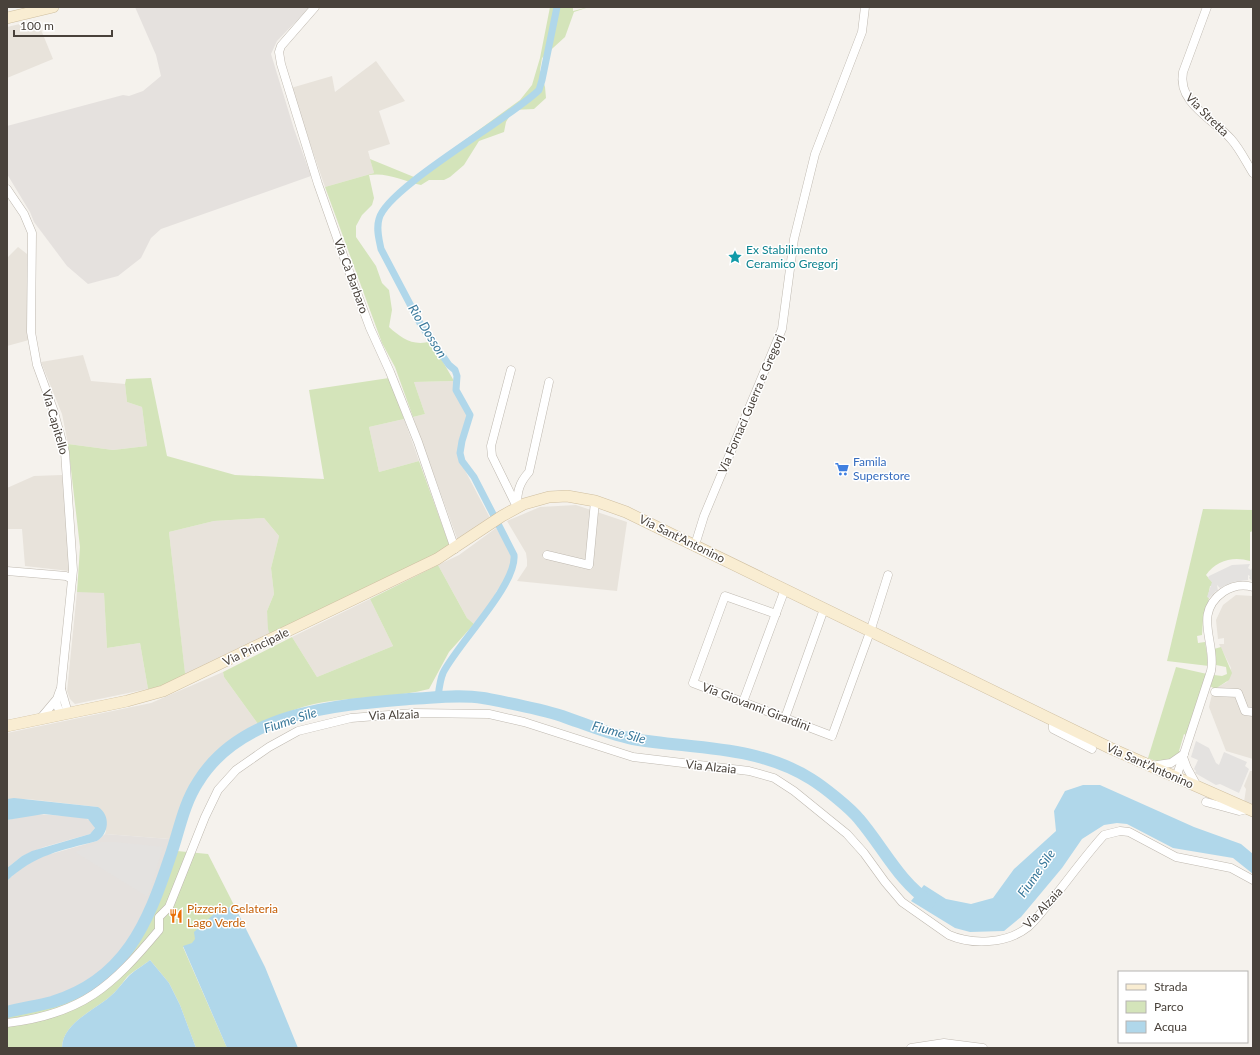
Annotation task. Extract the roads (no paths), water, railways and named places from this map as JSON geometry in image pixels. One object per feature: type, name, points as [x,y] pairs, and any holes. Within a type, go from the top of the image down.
[{"type":"main road","points":[[7,18],[53,7]]},
{"type":"main road","name":"Via Sant'Antonino","points":[[488,525],[517,507],[531,501],[554,497],[580,497],[626,512],[1053,720],[1176,778],[1250,810]]},
{"type":"main road","name":"Via Principale","points":[[7,726],[147,696],[163,690],[368,593],[455,549],[488,525]]},
{"type":"street","name":"Via Cà Barbaro","points":[[315,7],[281,46],[279,52],[281,64],[318,184],[343,255],[370,328],[390,372],[418,442],[455,549]]},
{"type":"street","name":"Via Fornaci Guerra e Gregorj","points":[[695,545],[704,516],[782,329],[794,239],[815,154],[862,32],[865,7]]},
{"type":"street","name":"Via Stretta","points":[[1207,7],[1183,72],[1183,91],[1190,101],[1230,138],[1253,173]]},
{"type":"street","name":"Via Capitello","points":[[7,188],[24,214],[32,233],[31,332],[37,365],[53,409],[65,452],[72,578],[61,688],[65,714]]},
{"type":"street","points":[[511,370],[491,446],[492,456],[517,507]]},
{"type":"street","points":[[517,507],[519,486],[521,480],[529,472],[549,382]]},
{"type":"street","points":[[547,555],[589,565],[595,501]]},
{"type":"street","points":[[7,570],[66,576],[72,578]]},
{"type":"street","points":[[870,632],[888,576]]},
{"type":"street","points":[[1176,778],[1212,668],[1207,628],[1209,612],[1216,599],[1225,591],[1242,585],[1253,586]]},
{"type":"street","points":[[743,702],[785,589]]},
{"type":"street","name":"Via Giovanni Girardini","points":[[776,614],[725,596],[692,683],[832,736],[870,632]]},
{"type":"street","points":[[785,718],[824,609]]},
{"type":"street","name":"Via Capitello","points":[[40,719],[56,700],[61,688]]},
{"type":"street","points":[[1215,692],[1238,693],[1245,711],[1253,712]]},
{"type":"street","points":[[56,700],[56,705],[65,714]]},
{"type":"street","name":"Via Alzaia","points":[[7,1022],[57,1012],[92,997],[128,965],[160,930],[159,917],[169,907],[205,817],[218,790],[236,770],[269,747],[298,731],[351,718],[414,713],[488,714],[524,722],[633,757],[749,771],[774,778],[794,791],[847,834],[864,853],[902,902],[949,935],[956,938],[970,940],[996,940],[1009,937],[1027,928],[1094,846],[1104,836],[1120,831],[1129,832],[1176,856],[1231,868],[1253,880]]},
{"type":"street","name":"Via Sant'Antonino","points":[[1053,720],[1053,729],[1092,749]]},
{"type":"street","points":[[1150,766],[1171,763],[1183,755]]},
{"type":"street","points":[[1183,755],[1187,768],[1197,787]]},
{"type":"street","name":"Via Sant'Antonino","points":[[1206,802],[1239,811],[1250,810]]},
{"type":"street","points":[[912,1048],[944,1043],[982,1048]]},
{"type":"water","points":[[1083,785],[1100,785],[1194,827],[1241,844],[1253,854],[1253,874],[1233,858],[1173,848],[1127,824],[1117,823],[1104,825],[1082,839],[1062,868],[1021,917],[1004,931],[970,932],[955,928],[911,901],[924,885],[946,899],[971,904],[993,898],[1014,869],[1056,831],[1054,811],[1065,791]]},
{"type":"water","points":[[14,798],[98,807],[102,810],[107,819],[106,829],[101,838],[97,841],[60,851],[38,859],[17,872],[7,881],[7,868],[22,856],[32,851],[90,834],[95,828],[88,819],[44,814],[7,820],[7,799]]},
{"type":"water","points":[[234,905],[265,967],[298,1048],[227,1048],[183,946],[192,943],[195,939],[194,932],[214,914]]},
{"type":"water","points":[[150,960],[169,983],[180,1005],[196,1048],[62,1048],[64,1039],[74,1023],[107,999],[130,975]]},
{"type":"waterway","name":"Rio Dosson","points":[[438,697],[443,673],[450,661],[497,598],[512,567],[514,555],[474,477],[462,461],[460,453],[462,441],[470,415],[456,390],[457,376],[455,370],[449,365],[421,325],[381,249],[378,234],[378,223],[387,206],[403,190],[425,172],[503,118],[539,90],[557,7]]},
{"type":"waterway","name":"Fiume Sile","points":[[7,1012],[52,1002],[77,992],[98,979],[116,964],[130,946],[153,904],[189,800],[198,782],[216,759],[239,740],[264,727],[292,716],[321,709],[380,701],[464,696],[483,698],[552,713],[606,732],[633,739],[724,750],[769,760],[790,768],[811,779],[823,787],[855,814],[909,885],[930,902]]},
{"type":"place","name":"Ex Stabilimento Ceramico Gregorj","points":[[735,257]]},
{"type":"place","name":"Famila Superstore","points":[[842,469]]},
{"type":"place","name":"Pizzeria Gelateria Lago Verde","points":[[176,916]]}]
